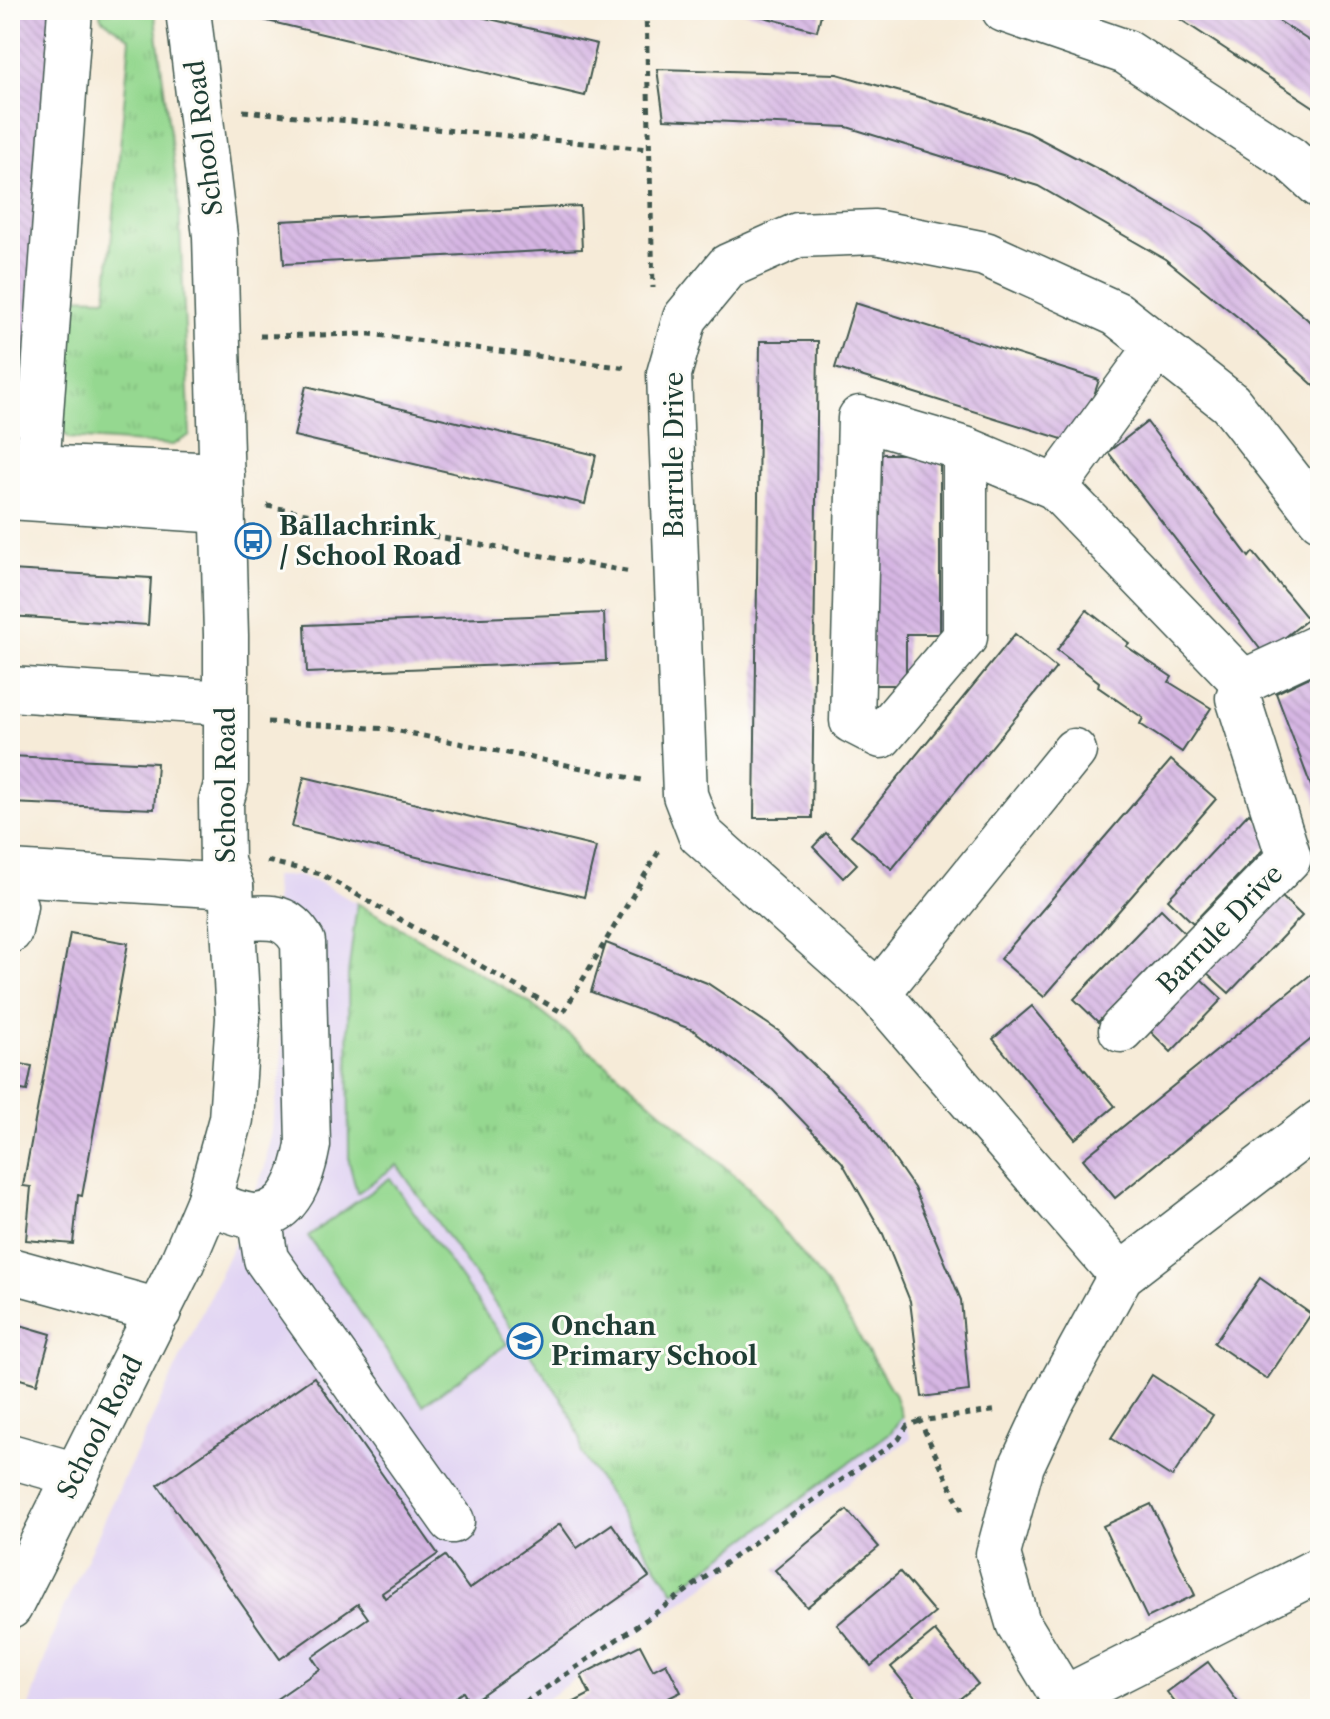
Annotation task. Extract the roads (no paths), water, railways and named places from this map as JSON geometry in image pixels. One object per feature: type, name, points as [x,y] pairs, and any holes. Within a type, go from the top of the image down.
[{"type":"street","points":[[70,10],[19,477],[234,497]]},
{"type":"street","name":"School Road","points":[[10,1607],[159,1311],[208,1202],[231,1119],[238,1018],[231,902],[222,862],[221,802],[243,712],[234,497],[215,236],[188,10]]},
{"type":"street","points":[[1004,10],[1126,52],[1290,159],[1320,186]]},
{"type":"street","name":"Barrule Drive","points":[[1121,1275],[878,993],[700,834],[686,796],[669,374],[685,318],[728,266],[798,235],[875,232],[985,254],[1117,314],[1230,403],[1320,518]]},
{"type":"street","points":[[1055,487],[1157,347]]},
{"type":"street","points":[[965,449],[965,637],[881,736],[852,721],[860,418],[965,449],[1055,487],[1243,682],[1320,646]]},
{"type":"street","name":"Barrule Drive","points":[[1121,1030],[1289,858],[1238,698],[1243,682]]},
{"type":"street","points":[[10,689],[243,712]]},
{"type":"street","points":[[878,993],[1074,751]]},
{"type":"street","points":[[10,873],[231,902],[282,919],[295,927],[303,942],[308,1145],[304,1171],[290,1196],[280,1206],[259,1216],[239,1213],[208,1202]]},
{"type":"street","points":[[10,898],[15,906],[10,931]]},
{"type":"street","points":[[1320,1122],[1121,1275],[1051,1403],[1022,1465],[998,1554],[1018,1623],[1067,1704],[1320,1569]]},
{"type":"street","points":[[259,1216],[266,1259],[452,1521]]},
{"type":"street","points":[[10,1270],[159,1311]]},
{"type":"street","points":[[10,1456],[77,1475]]},
{"type":"place","name":"Ballachrink / School Road","points":[[253,541]]},
{"type":"place","name":"Onchan Primary School","points":[[525,1341]]}]
